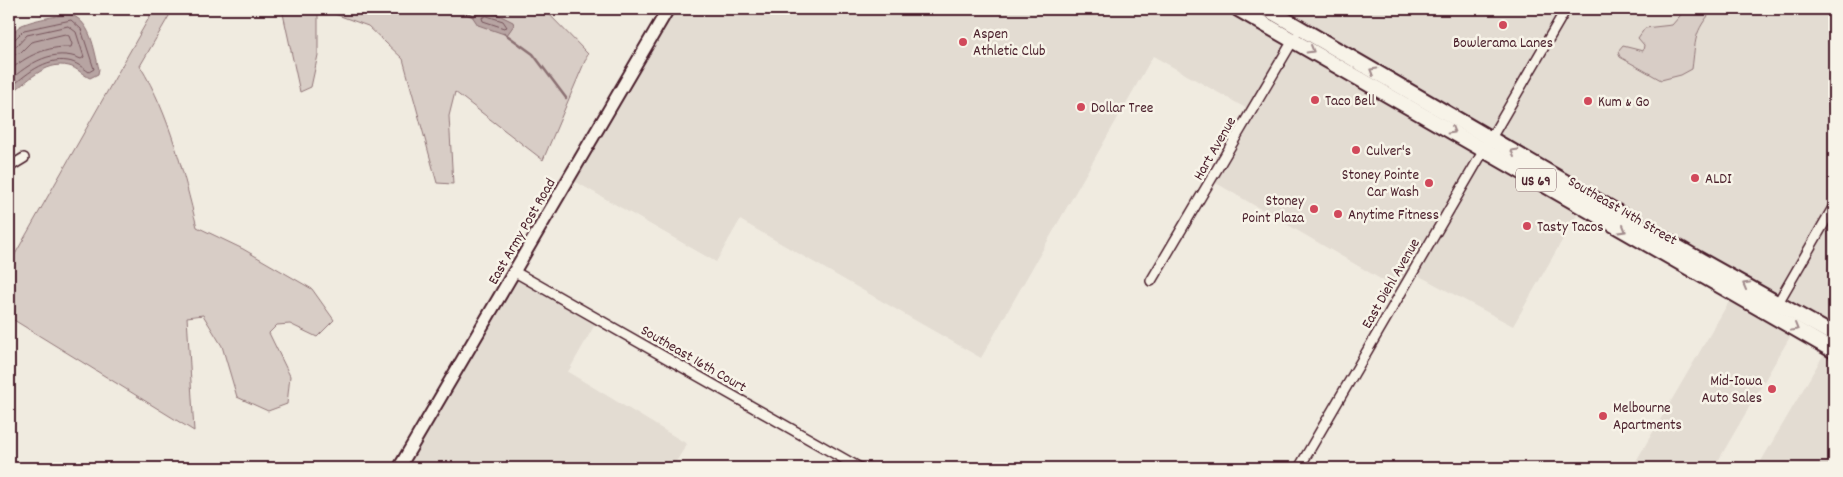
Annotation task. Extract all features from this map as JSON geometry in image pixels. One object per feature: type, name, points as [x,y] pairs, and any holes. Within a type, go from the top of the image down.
[{"type":"main road","name":"East Army Post Road","points":[[398,468],[668,9]]},
{"type":"main road","name":"Southeast 14th Street","points":[[1238,9],[1296,34],[1486,144],[1691,256],[1774,309],[1834,351]]},
{"type":"main road","name":"Southeast 14th Street","points":[[1267,9],[1296,34]]},
{"type":"main road","name":"Southeast 14th Street","points":[[1774,309],[1834,335]]},
{"type":"street","name":"East Diehl Avenue","points":[[1299,468],[1566,9]]},
{"type":"street","name":"Hart Avenue","points":[[1152,281],[1296,34]]},
{"type":"street","points":[[9,167],[24,158]]},
{"type":"street","points":[[1774,309],[1834,206]]},
{"type":"street","name":"Southeast 16th Court","points":[[514,272],[860,468]]},
{"type":"shaded area","points":[[154,9],[173,9],[140,66],[168,124],[197,227],[243,249],[312,289],[334,320],[317,337],[290,324],[277,325],[269,333],[290,376],[287,404],[268,411],[237,397],[222,346],[203,315],[187,317],[194,431],[9,317],[9,265]]},
{"type":"shaded area","points":[[282,9],[318,9],[318,55],[311,87],[300,92]]},
{"type":"shaded area","points":[[321,9],[544,9],[588,54],[543,160],[455,92],[449,116],[453,184],[437,183],[403,59],[368,26]]},
{"type":"shaded area","points":[[668,9],[1238,9],[1582,206],[1513,326],[1412,272],[1401,291],[1211,180],[1251,111],[1153,56],[981,358],[740,220],[716,262],[569,178]]},
{"type":"shaded area","points":[[1267,9],[1834,9],[1834,198],[1789,283],[1834,206],[1834,335]]},
{"type":"shaded area","points":[[1686,9],[1714,9],[1699,30],[1695,43],[1692,69],[1681,75],[1661,80],[1620,57],[1618,52],[1623,46],[1643,51],[1644,45],[1638,38],[1645,28],[1672,25]]},
{"type":"shaded area","points":[[515,272],[598,319],[568,372],[687,444],[672,468],[399,468]]},
{"type":"shaded area","points":[[1734,293],[1795,328],[1718,461],[1730,468],[1632,468]]},
{"type":"shaded area","points":[[1828,347],[1834,351],[1834,468],[1757,468]]},
{"type":"water","points":[[489,10],[513,22],[514,25],[507,35],[478,25],[472,16]]},
{"type":"water","points":[[68,14],[76,17],[87,29],[99,69],[98,74],[90,78],[69,66],[52,66],[36,74],[9,95],[8,56],[12,37],[16,30],[22,25],[33,21]]},
{"type":"waterway","points":[[457,9],[473,16]]},
{"type":"waterway","points":[[504,33],[533,54],[566,98]]},
{"type":"place","name":"Bowlerama Lanes","points":[[1503,25]]},
{"type":"place","name":"Aspen Athletic Club","points":[[963,42]]},
{"type":"place","name":"Taco Bell","points":[[1315,100]]},
{"type":"place","name":"Kum & Go","points":[[1588,101]]},
{"type":"place","name":"Dollar Tree","points":[[1081,107]]},
{"type":"place","name":"Culver's","points":[[1356,150]]},
{"type":"place","name":"ALDI","points":[[1695,178]]},
{"type":"place","name":"Stoney Pointe Car Wash","points":[[1429,183]]},
{"type":"place","name":"Stoney Point Plaza","points":[[1314,209]]},
{"type":"place","name":"Anytime Fitness","points":[[1338,214]]},
{"type":"place","name":"Tasty Tacos","points":[[1527,226]]},
{"type":"place","name":"Mid-Iowa Auto Sales","points":[[1772,389]]},
{"type":"place","name":"Melbourne Apartments","points":[[1603,416]]}]
